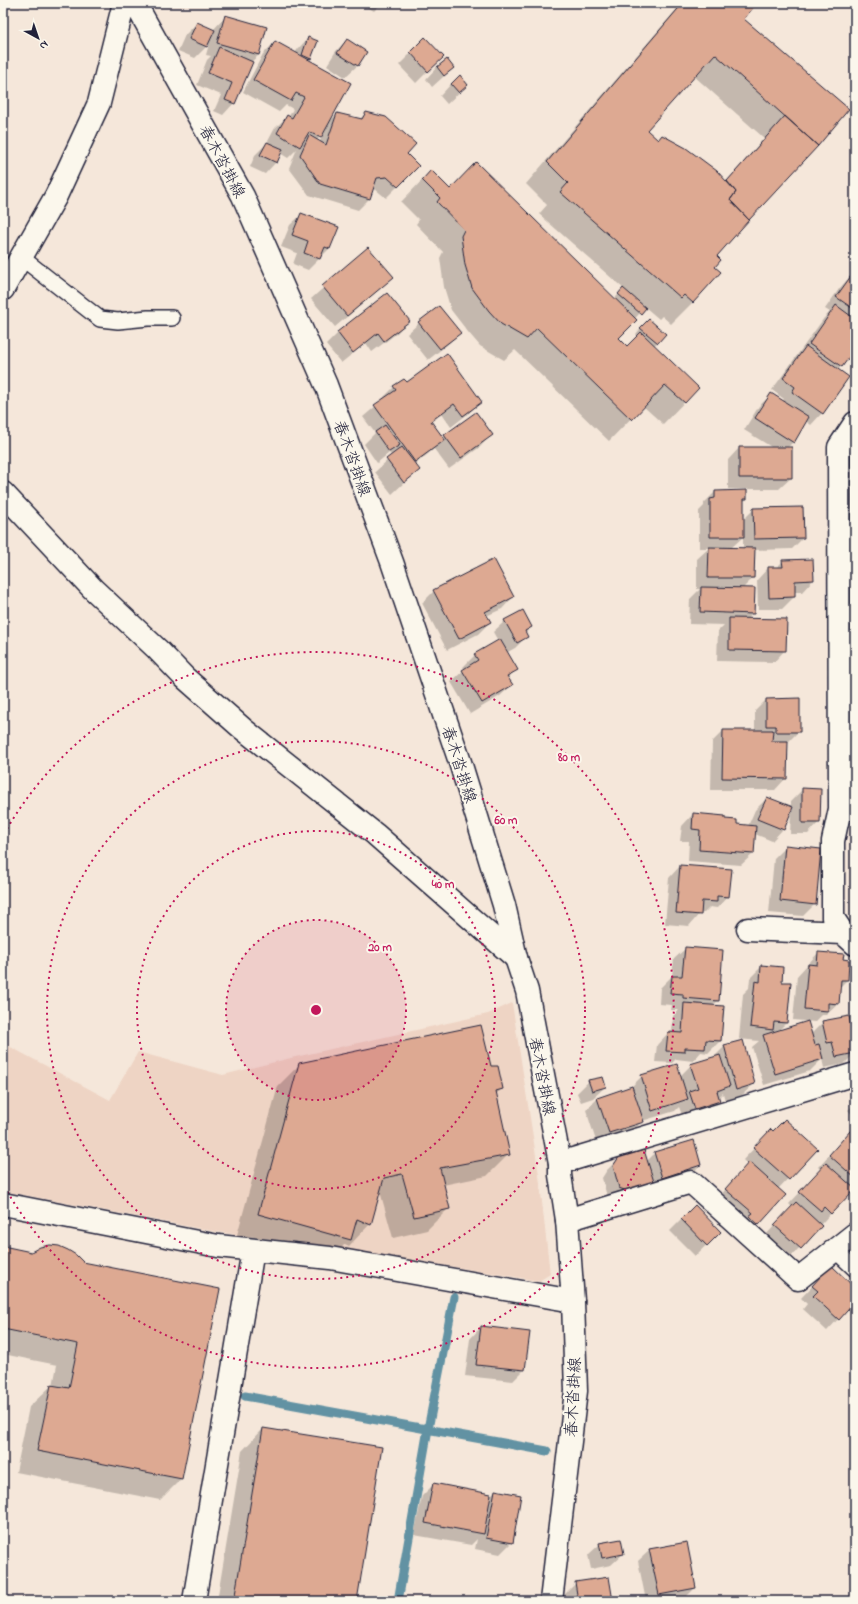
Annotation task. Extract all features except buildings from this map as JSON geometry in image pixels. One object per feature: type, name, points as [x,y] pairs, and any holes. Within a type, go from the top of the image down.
[{"type":"street","points":[[3,289],[56,196],[99,103],[124,3]]},
{"type":"street","name":"春木沓掛線","points":[[135,3],[243,196],[326,385],[392,562],[460,762],[504,905],[516,958],[527,991],[560,1163],[560,1175],[567,1220],[573,1301],[576,1391],[551,1601]]},
{"type":"street","points":[[849,939],[833,918],[833,841],[847,809],[839,447],[855,423]]},
{"type":"street","points":[[3,493],[93,589],[157,649],[184,677],[243,730],[375,834],[516,958]]},
{"type":"street","points":[[748,929],[849,939]]},
{"type":"street","points":[[560,1163],[855,1074]]},
{"type":"street","points":[[567,1220],[691,1182],[798,1278],[855,1234]]},
{"type":"street","points":[[3,1204],[218,1246],[330,1258],[573,1301]]},
{"type":"street","points":[[194,1601],[253,1250]]},
{"type":"lane","points":[[22,258],[100,319],[118,321],[148,318],[172,318]]},
{"type":"lane","points":[[835,1250],[855,1269]]},
{"type":"shaded area","points":[[512,1003],[539,1175],[550,1274],[539,1281],[326,1246],[217,1232],[3,1191],[3,1043],[110,1100],[138,1052],[223,1075],[291,1058],[488,1014]]},
{"type":"waterway","points":[[398,1601],[428,1429],[454,1297]]},
{"type":"waterway","points":[[245,1396],[547,1451]]}]
